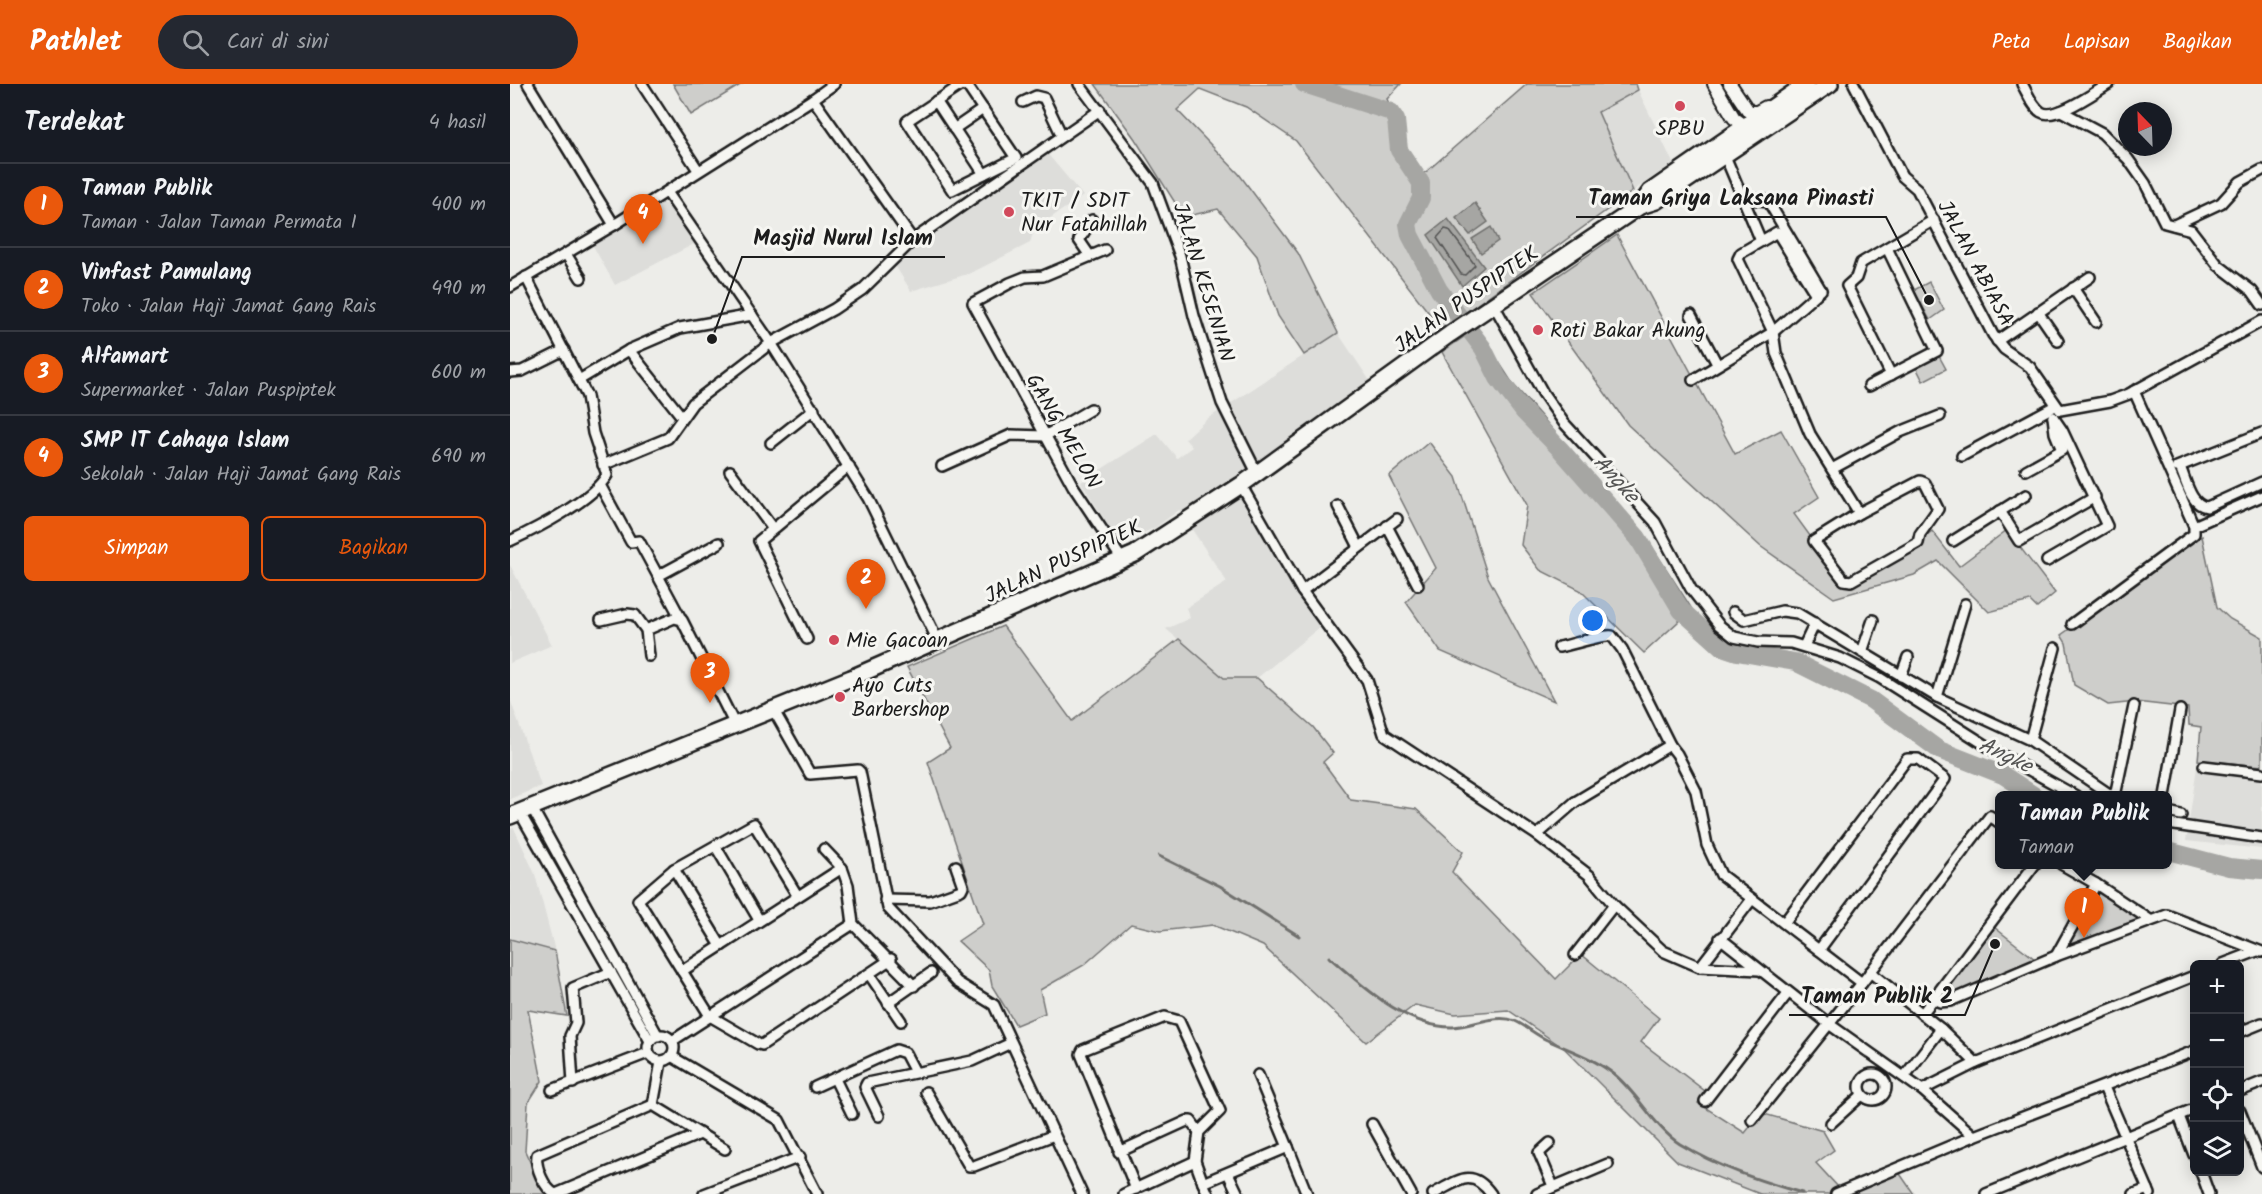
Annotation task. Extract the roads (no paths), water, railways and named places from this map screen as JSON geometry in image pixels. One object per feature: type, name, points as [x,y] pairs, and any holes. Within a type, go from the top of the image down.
[{"type":"main road","name":"JALAN PUSPIPTEK","points":[[1640,206],[1650,192],[1806,84]]},
{"type":"main road","name":"JALAN PUSPIPTEK","points":[[517,812],[938,641],[1123,561],[1241,485],[1490,307],[1640,206],[1656,201],[1725,156],[1830,84]]},
{"type":"street","points":[[528,84],[614,225]]},
{"type":"street","points":[[642,84],[698,170]]},
{"type":"street","points":[[510,287],[667,192],[834,84]]},
{"type":"street","points":[[964,84],[983,109],[1016,158],[990,174],[984,174],[950,190],[907,123],[910,117],[964,84]]},
{"type":"street","name":"JALAN KESENIAN","points":[[1079,84],[1153,183],[1180,256],[1198,330],[1222,404],[1257,473]]},
{"type":"street","points":[[1714,84],[1734,118],[1743,127],[1759,133]]},
{"type":"street","points":[[1730,84],[1749,112],[1757,112],[1789,96]]},
{"type":"street","name":"JALAN ABIASA","points":[[1854,84],[1902,176],[1917,189],[1997,341],[2030,367],[2055,406]]},
{"type":"street","points":[[2022,84],[2043,113],[2061,111],[2109,84]]},
{"type":"street","points":[[1023,102],[1036,96],[1044,98],[1062,136]]},
{"type":"street","points":[[813,99],[913,240]]},
{"type":"street","points":[[936,101],[984,174]]},
{"type":"street","points":[[954,129],[983,109]]},
{"type":"street","points":[[603,465],[663,441],[700,397],[771,343],[834,309],[862,290],[913,240],[976,194],[1100,110]]},
{"type":"street","points":[[2061,111],[2102,133],[2128,159],[2145,183],[2161,219],[2172,226],[2191,230],[2218,265],[2252,291],[2262,305]]},
{"type":"street","points":[[1725,156],[1761,241]]},
{"type":"street","points":[[2172,226],[2222,203],[2240,182],[2262,170]]},
{"type":"street","points":[[968,182],[976,194]]},
{"type":"street","points":[[667,192],[771,343],[849,466],[868,498],[938,641]]},
{"type":"street","points":[[1693,380],[1773,332],[1821,290],[1768,201],[1744,198]]},
{"type":"street","points":[[1092,220],[1079,240],[1080,245],[1090,256],[1105,250]]},
{"type":"street","points":[[1891,375],[1847,286],[1856,278],[1861,262],[1934,220]]},
{"type":"street","points":[[1813,290],[1777,232],[1741,253],[1738,259],[1773,332],[1776,353],[1810,434],[1859,513]]},
{"type":"street","points":[[1869,386],[1934,354],[1937,347],[1887,248]]},
{"type":"street","points":[[566,254],[581,278]]},
{"type":"street","name":"GANG MELON","points":[[1090,256],[1043,276],[1010,283],[973,303],[1073,486],[1123,561]]},
{"type":"street","points":[[510,542],[556,515],[600,485],[607,475],[593,433],[587,396],[526,277]]},
{"type":"street","points":[[1997,341],[2090,277]]},
{"type":"street","points":[[2073,288],[2096,322]]},
{"type":"street","points":[[1490,307],[1564,423],[1655,522],[1691,590],[1719,625],[1734,637],[1804,646],[1840,658],[1880,678],[1995,751],[2069,791]]},
{"type":"street","points":[[2038,312],[2058,340]]},
{"type":"street","points":[[579,380],[629,351],[685,326],[752,315]]},
{"type":"street","points":[[1690,315],[1717,364]]},
{"type":"street","points":[[2055,406],[2062,410],[2074,409],[2110,401],[2134,391],[2262,321]]},
{"type":"street","points":[[510,372],[522,371],[564,350]]},
{"type":"street","points":[[629,351],[682,417]]},
{"type":"street","points":[[2072,624],[2191,538],[2194,526],[2134,391]]},
{"type":"street","points":[[2026,470],[2062,450],[2055,433],[2053,417],[2055,406]]},
{"type":"street","points":[[1962,456],[2055,406]]},
{"type":"street","points":[[771,443],[814,409]]},
{"type":"street","points":[[942,466],[1011,435],[1046,436],[1091,409]]},
{"type":"street","points":[[1832,469],[1900,432],[1940,416]]},
{"type":"street","points":[[2047,561],[2107,526],[2062,430],[2053,417]]},
{"type":"street","points":[[2166,464],[2171,467],[2180,466],[2262,433]]},
{"type":"street","points":[[807,639],[759,543],[849,466]]},
{"type":"street","points":[[2180,466],[2194,499],[2201,507],[2206,507],[2262,482]]},
{"type":"street","points":[[730,471],[773,529]]},
{"type":"street","points":[[1920,481],[1925,483],[1938,509],[1920,534],[1918,543],[1851,581],[1844,580],[1814,541],[1859,513],[1920,481]]},
{"type":"street","points":[[600,485],[631,542],[639,541],[735,725]]},
{"type":"street","points":[[1241,485],[1302,591],[1367,680],[1384,734],[1537,835],[1589,875],[1614,905],[1663,951],[1700,967],[1759,969]]},
{"type":"street","points":[[1953,541],[2026,495]]},
{"type":"street","points":[[2194,526],[2262,496]]},
{"type":"street","points":[[2000,511],[2019,541],[2095,497]]},
{"type":"street","points":[[1338,506],[1359,547]]},
{"type":"street","points":[[1302,591],[1397,519]]},
{"type":"street","points":[[1387,526],[1418,585]]},
{"type":"street","points":[[658,576],[719,543]]},
{"type":"street","points":[[1937,697],[1965,604]]},
{"type":"street","points":[[1733,612],[1744,620],[1782,611],[1797,613],[1937,697],[2030,740],[2108,791]]},
{"type":"street","points":[[601,620],[627,614],[635,615],[646,630],[649,656]]},
{"type":"street","points":[[646,630],[680,617]]},
{"type":"street","points":[[1862,652],[1873,620]]},
{"type":"street","points":[[1804,646],[1815,623]]},
{"type":"street","points":[[1559,646],[1585,643],[1603,635],[1612,636],[1622,649],[1696,791],[1713,864],[1721,875],[1862,983]]},
{"type":"street","points":[[2030,740],[2055,648]]},
{"type":"street","points":[[1901,676],[1908,657]]},
{"type":"street","points":[[2115,791],[2134,706]]},
{"type":"street","points":[[773,709],[810,774],[858,770],[860,772],[889,911],[957,982],[994,1005],[1082,1194]]},
{"type":"street","points":[[2166,791],[2180,710]]},
{"type":"street","points":[[1537,835],[1575,802],[1670,745]]},
{"type":"street","points":[[1784,923],[1907,759],[1918,759],[1944,779],[1819,950]]},
{"type":"street","points":[[2204,766],[2262,773]]},
{"type":"street","points":[[517,812],[590,913],[654,1038],[648,1053],[552,1090]]},
{"type":"street","points":[[517,812],[611,972],[654,1038]]},
{"type":"street","points":[[2172,813],[2181,815]]},
{"type":"street","points":[[1752,1120],[1862,983],[1990,816],[1995,820]]},
{"type":"street","points":[[797,895],[757,825],[751,824],[716,847],[674,869],[638,900],[710,1016],[762,1045],[891,959]]},
{"type":"street","points":[[2172,825],[2262,838]]},
{"type":"street","points":[[716,847],[759,920]]},
{"type":"street","points":[[824,849],[842,868],[848,885],[853,924],[891,959],[914,986]]},
{"type":"street","points":[[885,900],[930,901],[961,890],[963,886],[956,866]]},
{"type":"street","points":[[682,971],[842,868]]},
{"type":"street","points":[[674,869],[721,946]]},
{"type":"street","points":[[1922,1014],[2031,869]]},
{"type":"street","points":[[2070,869],[2150,920]]},
{"type":"street","points":[[2056,956],[2096,884]]},
{"type":"street","points":[[1700,967],[1752,899]]},
{"type":"street","points":[[1575,956],[1614,905]]},
{"type":"street","points":[[581,920],[590,913]]},
{"type":"street","points":[[1934,999],[1940,1002],[1950,1001],[2056,956],[2167,915],[2178,917],[2259,952]]},
{"type":"street","points":[[672,1041],[853,924]]},
{"type":"street","points":[[1720,938],[1829,1024],[1922,1090],[1974,1136]]},
{"type":"street","points":[[2235,960],[2259,952]]},
{"type":"street","points":[[573,1083],[570,1036],[576,1023],[573,988],[611,972]]},
{"type":"street","points":[[1870,972],[1941,1029],[1976,1063]]},
{"type":"street","points":[[869,974],[901,1021]]},
{"type":"street","points":[[888,1003],[931,974]]},
{"type":"street","points":[[1922,1090],[1976,1063],[2190,978]]},
{"type":"street","points":[[1705,1101],[1788,993]]},
{"type":"street","points":[[1142,1189],[1119,1152],[1082,1052],[1158,1018],[1171,1017],[1179,1021],[1220,1113],[1199,1132],[1195,1161],[1208,1194]]},
{"type":"street","points":[[2244,1030],[2262,1023]]},
{"type":"street","points":[[1904,1077],[1941,1029]]},
{"type":"street","points":[[653,1105],[661,1062],[674,1052],[669,1037],[654,1038]]},
{"type":"street","points":[[879,1116],[866,1084],[972,1061],[1011,1043]]},
{"type":"street","points":[[815,1087],[896,1050],[905,1053],[915,1072]]},
{"type":"street","points":[[648,1053],[653,1059],[661,1062]]},
{"type":"street","points":[[1841,1193],[1974,1136],[2104,1088],[2190,1053]]},
{"type":"street","points":[[671,1056],[779,1120],[817,1194]]},
{"type":"street","points":[[1880,1076],[1888,1066]]},
{"type":"street","points":[[1872,1074],[1880,1076],[1886,1086],[1884,1094],[1874,1101],[1862,1095],[1859,1088],[1864,1077],[1872,1074]]},
{"type":"street","points":[[1258,1075],[1307,1194]]},
{"type":"street","points":[[835,1078],[852,1114]]},
{"type":"street","points":[[2244,1089],[2262,1082]]},
{"type":"street","points":[[2104,1088],[2149,1191],[2134,1194]]},
{"type":"street","points":[[926,1092],[969,1166],[1054,1135]]},
{"type":"street","points":[[1831,1123],[1862,1095]]},
{"type":"street","points":[[653,1105],[724,1149]]},
{"type":"street","points":[[653,1105],[537,1155],[538,1167],[548,1189],[555,1194],[700,1134]]},
{"type":"street","points":[[1986,1194],[2126,1139],[2190,1111]]},
{"type":"street","points":[[2179,1116],[2190,1145]]},
{"type":"street","points":[[2244,1119],[2258,1145],[2262,1167]]},
{"type":"street","points":[[1119,1152],[1187,1121],[1191,1121],[1199,1132]]},
{"type":"street","points":[[1372,1124],[1411,1194]]},
{"type":"street","points":[[1550,1143],[1539,1153],[1553,1186]]},
{"type":"street","points":[[1203,1183],[1288,1147]]},
{"type":"street","points":[[704,1194],[800,1157]]},
{"type":"street","points":[[1124,1194],[1142,1189],[1195,1161]]},
{"type":"street","points":[[1537,1194],[1608,1164]]},
{"type":"street","points":[[1228,1173],[1238,1194]]},
{"type":"street","points":[[2203,1176],[2210,1194]]},
{"type":"street","points":[[1433,1194],[1469,1177],[1477,1179],[1491,1194]]},
{"type":"water","points":[[1475,203],[1488,222],[1470,235],[1456,218]]},
{"type":"water","points":[[1448,219],[1484,267],[1462,286],[1428,235]]},
{"type":"water","points":[[1491,227],[1498,241],[1481,253],[1472,239]]},
{"type":"waterway","name":"Angke","points":[[1304,84],[1391,112],[1396,120],[1399,150],[1421,183],[1421,198],[1408,224],[1410,235],[1439,290],[1483,348],[1498,378],[1524,412],[1560,449],[1638,538],[1681,610],[1722,647],[1737,652],[1795,662],[1871,700],[1939,750],[2003,775],[2027,791]]},
{"type":"waterway","name":"Angke","points":[[2172,852],[2229,867],[2262,870]]},
{"type":"waterway","points":[[1159,856],[1220,886],[1299,936]]},
{"type":"waterway","points":[[1329,957],[1370,992],[1402,1013],[1418,1020],[1453,1027],[1501,1018],[1515,1021],[1543,1038],[1591,1059],[1607,1069],[1680,1144],[1740,1173],[1802,1193]]},
{"type":"place","name":"SPBU","points":[[1680,106]]},
{"type":"place","name":"TKIT / SDIT Nur Fatahillah","points":[[1009,212]]},
{"type":"place","name":"SMP IT Cahaya Islam","points":[[643,244]]},
{"type":"place","name":"Taman Griya Laksana Pinasti","points":[[1929,300]]},
{"type":"place","name":"Roti Bakar Akung","points":[[1538,330]]},
{"type":"place","name":"Masjid Nurul Islam","points":[[712,339]]},
{"type":"place","name":"Vinfast Pamulang","points":[[866,609]]},
{"type":"place","name":"Mie Gacoan","points":[[834,640]]},
{"type":"place","name":"Ayo Cuts Barbershop","points":[[840,697]]},
{"type":"place","name":"Alfamart","points":[[710,703]]},
{"type":"place","name":"Taman Publik","points":[[2084,938]]},
{"type":"place","name":"Taman Publik 2","points":[[1995,944]]}]
